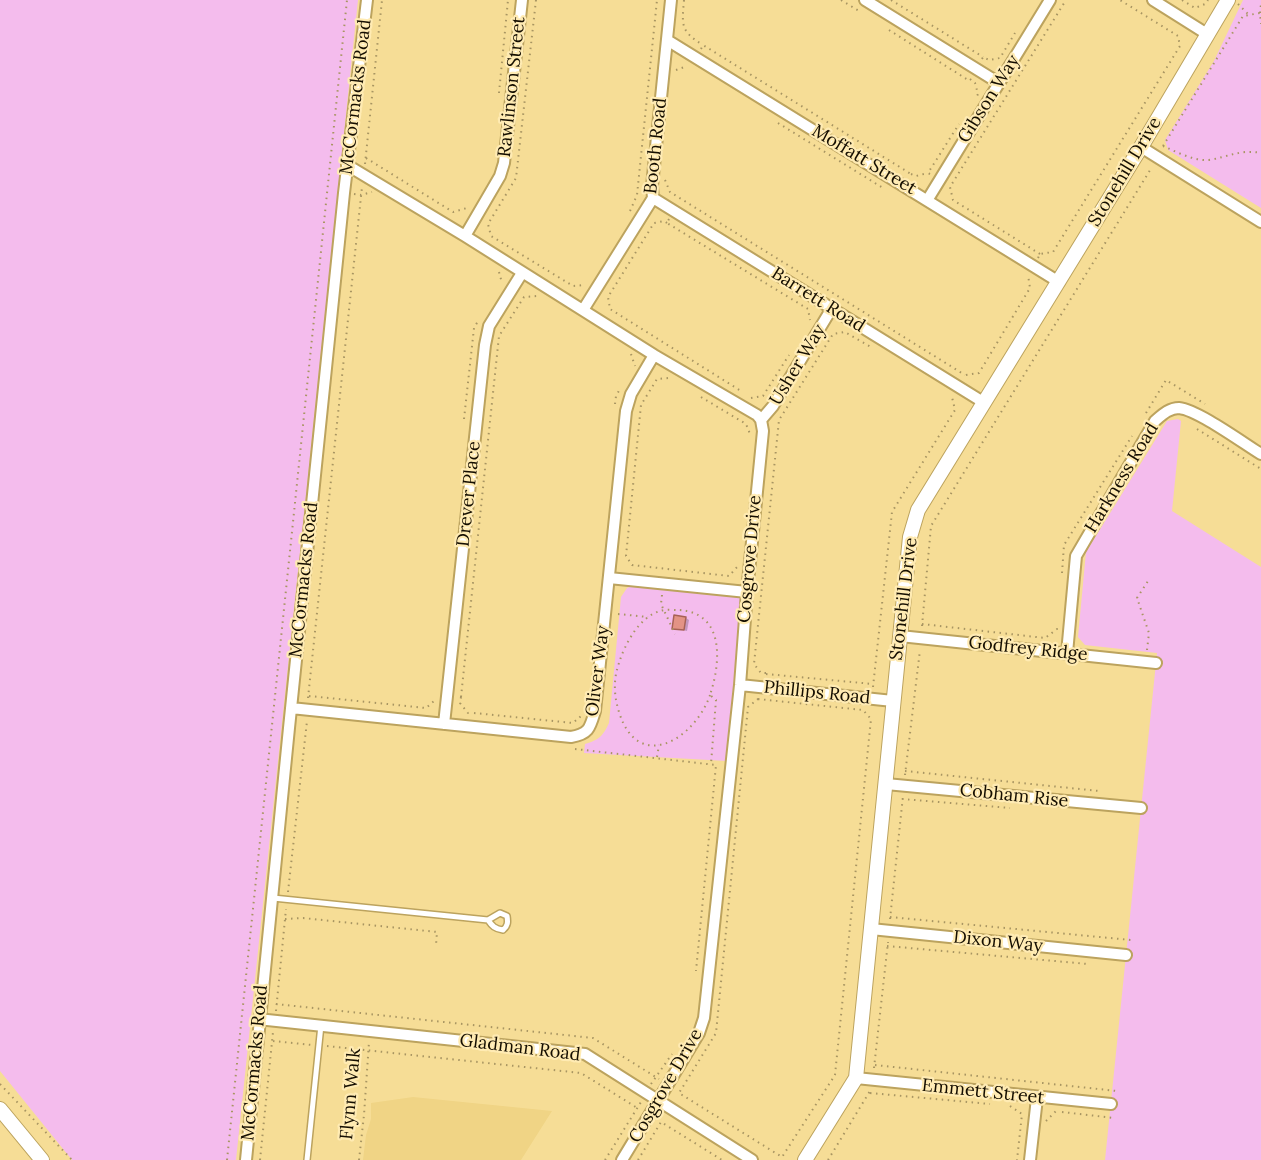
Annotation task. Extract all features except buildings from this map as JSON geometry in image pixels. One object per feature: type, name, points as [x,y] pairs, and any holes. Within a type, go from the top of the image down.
[{"type":"street","name":"McCormacks Road","points":[[246,1160],[258,1019],[347,165],[367,0]]},
{"type":"street","name":"Rawlinson Street","points":[[465,236],[502,170],[522,0]]},
{"type":"street","name":"Booth Road","points":[[583,310],[652,198],[671,0]]},
{"type":"street","points":[[865,0],[999,83]]},
{"type":"street","name":"Gibson Way","points":[[928,199],[1050,0]]},
{"type":"street","points":[[1153,0],[1207,34]]},
{"type":"street","name":"Stonehill Drive","points":[[805,1160],[856,1077],[910,537],[918,510],[1229,0]]},
{"type":"street","name":"Moffatt Street","points":[[667,40],[928,199],[1059,282]]},
{"type":"street","points":[[1141,147],[1261,222]]},
{"type":"street","points":[[347,165],[654,355],[757,415],[761,420]]},
{"type":"street","name":"Barrett Road","points":[[652,198],[983,402]]},
{"type":"street","name":"Drever Place","points":[[444,724],[485,345],[489,326],[522,273]]},
{"type":"street","name":"Usher Way","points":[[761,420],[773,406],[832,308]]},
{"type":"street","name":"Oliver Way","points":[[291,708],[571,737],[582,735],[591,726],[596,711],[626,411],[631,394],[654,355]]},
{"type":"street","name":"Harkness Road","points":[[1066,653],[1076,556],[1155,421],[1166,412],[1178,408],[1192,411],[1261,454]]},
{"type":"street","name":"Cosgrove Drive","points":[[622,1160],[660,1101],[699,1033],[704,1018],[740,685],[763,431],[761,420]]},
{"type":"street","points":[[609,579],[747,592]]},
{"type":"street","name":"Godfrey Ridge","points":[[900,636],[1151,663]]},
{"type":"street","name":"Phillips Road","points":[[740,685],[893,701]]},
{"type":"street","name":"Cobham Rise","points":[[886,784],[1141,808]]},
{"type":"street","name":"Dixon Way","points":[[871,930],[1126,955]]},
{"type":"street","name":"Gladman Road","points":[[258,1019],[585,1053],[752,1160]]},
{"type":"street","name":"Emmett Street","points":[[856,1077],[1037,1098],[1111,1104]]},
{"type":"street","points":[[1030,1160],[1037,1098]]},
{"type":"street","points":[[0,1109],[40,1158]]},
{"type":"lane","points":[[271,898],[488,920]]},
{"type":"lane","points":[[307,1160],[321,1025]]},
{"type":"path","points":[[228,1160],[347,0]]},
{"type":"path","points":[[260,1160],[382,0]]},
{"type":"path","points":[[498,102],[508,0]]},
{"type":"path","points":[[536,0],[516,177],[488,224],[491,236],[573,286],[585,285],[587,282]]},
{"type":"path","points":[[626,218],[636,195],[657,0]]},
{"type":"path","points":[[684,0],[682,24],[688,36],[911,174]]},
{"type":"path","points":[[841,0],[859,11]]},
{"type":"path","points":[[891,0],[989,60],[1000,58],[1017,29]]},
{"type":"path","points":[[1040,254],[953,200],[950,187],[1066,0]]},
{"type":"path","points":[[1120,0],[1178,36]]},
{"type":"path","points":[[1182,0],[1195,8],[1205,4],[1208,0]]},
{"type":"path","points":[[1229,0],[1244,7],[1250,15]]},
{"type":"path","points":[[1261,4],[1261,24]]},
{"type":"path","points":[[1098,791],[905,771],[921,638],[931,526],[1243,16],[1260,13]]},
{"type":"path","points":[[885,27],[975,83],[978,94],[972,104]]},
{"type":"path","points":[[675,78],[676,69],[686,66],[690,68],[703,45]]},
{"type":"path","points":[[969,80],[983,57]]},
{"type":"path","points":[[770,118],[887,191]]},
{"type":"path","points":[[951,185],[928,173],[959,124]]},
{"type":"path","points":[[1163,146],[1201,160],[1236,152],[1261,153]]},
{"type":"path","points":[[365,157],[453,212],[466,210],[469,205]]},
{"type":"path","points":[[665,180],[670,192],[966,375]]},
{"type":"path","points":[[362,195],[371,192]]},
{"type":"path","points":[[667,223],[681,199]]},
{"type":"path","points":[[743,392],[610,309],[608,297],[654,223],[664,221],[808,309],[811,321],[809,323]]},
{"type":"path","points":[[499,272],[502,283],[499,288]]},
{"type":"path","points":[[545,301],[535,295],[524,297],[500,336],[460,704],[468,713],[573,723],[582,715]]},
{"type":"path","points":[[464,418],[474,328],[480,318]]},
{"type":"path","points":[[766,673],[761,673],[754,664],[779,420],[833,334],[845,332],[874,350]]},
{"type":"path","points":[[623,349],[632,355],[635,365],[630,372],[654,384]]},
{"type":"path","points":[[752,398],[764,396],[792,351]]},
{"type":"path","points":[[669,377],[657,379],[641,405],[626,556],[632,565],[729,576],[737,568],[739,559],[765,561]]},
{"type":"path","points":[[615,408],[616,396],[621,388]]},
{"type":"path","points":[[698,395],[746,424],[751,436]]},
{"type":"path","points":[[1197,429],[1261,469]]},
{"type":"path","points":[[1148,581],[1137,598],[1149,633],[1151,663]]},
{"type":"path","points":[[663,584],[661,604],[675,634]]},
{"type":"path","points":[[687,610],[702,615],[710,625],[718,656],[714,683],[702,714],[674,742],[659,745],[642,743],[628,734],[614,694],[619,662],[631,636],[649,617],[664,611],[687,610]]},
{"type":"path","points":[[606,614],[649,617]]},
{"type":"path","points":[[309,696],[426,708],[434,701],[435,694],[462,697]]},
{"type":"path","points":[[710,695],[716,700],[711,764]]},
{"type":"path","points":[[758,699],[863,710],[871,719],[835,1075],[781,1159],[679,1093],[716,1033],[748,707],[758,699]]},
{"type":"path","points":[[473,727],[474,713]]},
{"type":"path","points":[[657,758],[659,745]]},
{"type":"path","points":[[573,748],[716,765],[696,978]]},
{"type":"path","points":[[902,799],[890,917],[1131,940]]},
{"type":"path","points":[[285,919],[303,918],[437,932],[436,945]]},
{"type":"path","points":[[1095,964],[887,946],[875,1065],[1117,1091]]},
{"type":"path","points":[[276,1004],[593,1038],[656,1076]]},
{"type":"path","name":"Flynn Walk","points":[[359,1160],[370,1030]]},
{"type":"path","points":[[240,1037],[581,1073],[638,1107]]},
{"type":"path","points":[[605,1160],[672,1054]]},
{"type":"path","points":[[0,1084],[72,1160]]},
{"type":"path","points":[[828,1160],[870,1093],[1012,1107],[1022,1114],[1017,1160]]},
{"type":"path","points":[[1045,1130],[1046,1120],[1055,1111],[1114,1118]]},
{"type":"path","points":[[638,1160],[661,1122],[722,1160]]},
{"type":"shaded area","points":[[0,0],[358,0],[236,1160],[72,1160],[0,1071]]},
{"type":"shaded area","points":[[1243,0],[1261,0],[1261,208],[1168,150],[1165,140],[1214,61]]},
{"type":"shaded area","points":[[1178,419],[1181,421],[1172,511],[1261,567],[1261,1160],[1105,1160],[1157,653],[1085,645],[1078,637],[1086,552],[1167,421]]},
{"type":"shaded area","points":[[632,586],[733,594],[741,599],[744,607],[727,761],[584,753],[585,744],[600,737],[609,723],[621,597],[627,588]]},
{"type":"shaded area","points":[[413,1097],[552,1111],[521,1160],[363,1160],[366,1135],[371,1119],[371,1103]]}]
